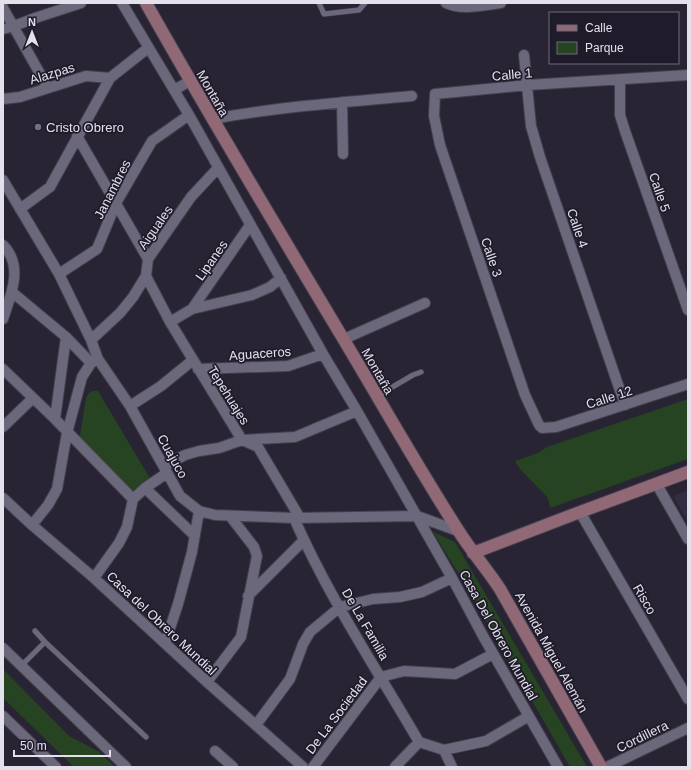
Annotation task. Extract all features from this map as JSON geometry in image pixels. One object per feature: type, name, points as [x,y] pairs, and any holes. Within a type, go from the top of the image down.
[{"type":"main road","name":"Montaña","points":[[146,3],[212,120],[376,396],[473,553]]},
{"type":"main road","points":[[473,553],[688,472]]},
{"type":"main road","name":"Avenida Miguel Alemán","points":[[473,553],[491,575],[500,589],[601,767]]},
{"type":"street","points":[[3,28],[14,26],[81,3]]},
{"type":"street","points":[[122,3],[189,115],[323,354],[417,516]]},
{"type":"street","points":[[446,3],[452,6],[461,7],[501,3]]},
{"type":"street","points":[[3,8],[48,88]]},
{"type":"street","points":[[20,209],[50,187],[110,78],[148,48]]},
{"type":"street","name":"Calle 4","points":[[524,55],[532,126],[540,157],[625,405]]},
{"type":"street","name":"Calle 1","points":[[435,94],[528,85],[688,75]]},
{"type":"street","name":"Alazpas","points":[[3,99],[20,97],[86,76],[110,78]]},
{"type":"street","name":"Calle 5","points":[[620,80],[620,115],[688,310]]},
{"type":"street","points":[[174,90],[190,81]]},
{"type":"street","name":"Calle 3","points":[[435,94],[434,116],[440,145],[525,395],[539,425]]},
{"type":"street","points":[[212,120],[248,112],[412,96]]},
{"type":"street","points":[[342,102],[343,154]]},
{"type":"street","name":"Janambres","points":[[60,274],[97,249],[116,203],[152,141],[189,115]]},
{"type":"street","points":[[77,136],[148,259]]},
{"type":"street","name":"Aiguales","points":[[91,340],[120,313],[133,297],[146,276],[148,259],[192,198],[218,168]]},
{"type":"street","name":"Cuajuco","points":[[3,180],[60,274],[91,340],[94,361],[130,406],[180,496],[199,511],[215,515],[297,518],[417,516],[458,531]]},
{"type":"street","name":"Lipanes","points":[[192,309],[250,225]]},
{"type":"street","points":[[3,245],[13,258],[15,268],[12,292],[3,319]]},
{"type":"street","name":"Tepehuajes","points":[[146,276],[170,322],[242,440],[258,447],[297,518]]},
{"type":"street","name":"Lipanes","points":[[170,322],[192,309],[252,295],[270,287],[281,278]]},
{"type":"street","points":[[12,292],[94,361],[82,377],[67,433],[57,488],[48,505],[32,525]]},
{"type":"street","points":[[344,340],[425,303]]},
{"type":"street","points":[[54,419],[66,337]]},
{"type":"street","name":"Aguaceros","points":[[196,365],[288,366],[323,354]]},
{"type":"street","points":[[130,406],[196,365]]},
{"type":"street","points":[[3,369],[133,499]]},
{"type":"street","name":"Calle 12","points":[[539,425],[542,428],[556,428],[688,384]]},
{"type":"street","points":[[3,427],[33,398]]},
{"type":"street","points":[[94,578],[119,543],[127,527],[133,499],[185,455],[219,448],[242,440],[295,437],[357,411]]},
{"type":"street","points":[[656,483],[688,539]]},
{"type":"street","points":[[145,488],[194,536]]},
{"type":"street","name":"Casa del Obrero Mundial","points":[[3,498],[303,767]]},
{"type":"street","points":[[165,643],[178,604],[192,552],[199,511]]},
{"type":"street","name":"Risco","points":[[580,512],[688,699]]},
{"type":"street","points":[[207,682],[241,637],[257,556],[254,547],[230,516]]},
{"type":"street","name":"Casa Del Obrero Mundial","points":[[417,516],[493,654],[558,767]]},
{"type":"street","name":"De La Familia","points":[[297,518],[304,540],[340,607],[382,676],[419,742]]},
{"type":"street","points":[[248,596],[304,540]]},
{"type":"street","points":[[256,726],[290,679],[302,644],[310,632],[340,607],[373,598],[400,597],[422,592],[452,578]]},
{"type":"street","points":[[3,648],[126,767]]},
{"type":"street","name":"De La Sociedad","points":[[313,767],[382,676],[404,671],[455,674],[493,654]]},
{"type":"street","points":[[3,716],[56,767]]},
{"type":"street","points":[[395,767],[419,742],[444,750],[486,741],[529,716]]},
{"type":"street","name":"Cordillera","points":[[607,767],[688,728]]},
{"type":"street","points":[[444,750],[452,767]]},
{"type":"street","points":[[215,751],[233,767]]},
{"type":"lane","points":[[319,3],[324,14],[359,10],[365,3]]},
{"type":"lane","points":[[376,396],[421,372]]},
{"type":"lane","points":[[36,630],[46,642],[146,737]]},
{"type":"lane","points":[[21,666],[46,642]]},
{"type":"shaded area","points":[[688,490],[688,522],[673,496]]},
{"type":"green space","points":[[98,391],[151,480],[131,491],[79,441],[86,398],[89,393]]},
{"type":"green space","points":[[688,399],[688,459],[550,508],[548,498],[520,469],[515,461],[538,453],[547,447]]},
{"type":"green space","points":[[433,532],[455,542],[587,767],[570,767],[470,592]]},
{"type":"green space","points":[[3,669],[69,736],[98,751],[115,767],[74,767],[3,698]]},
{"type":"place","name":"Cristo Obrero","points":[[38,127]]}]
